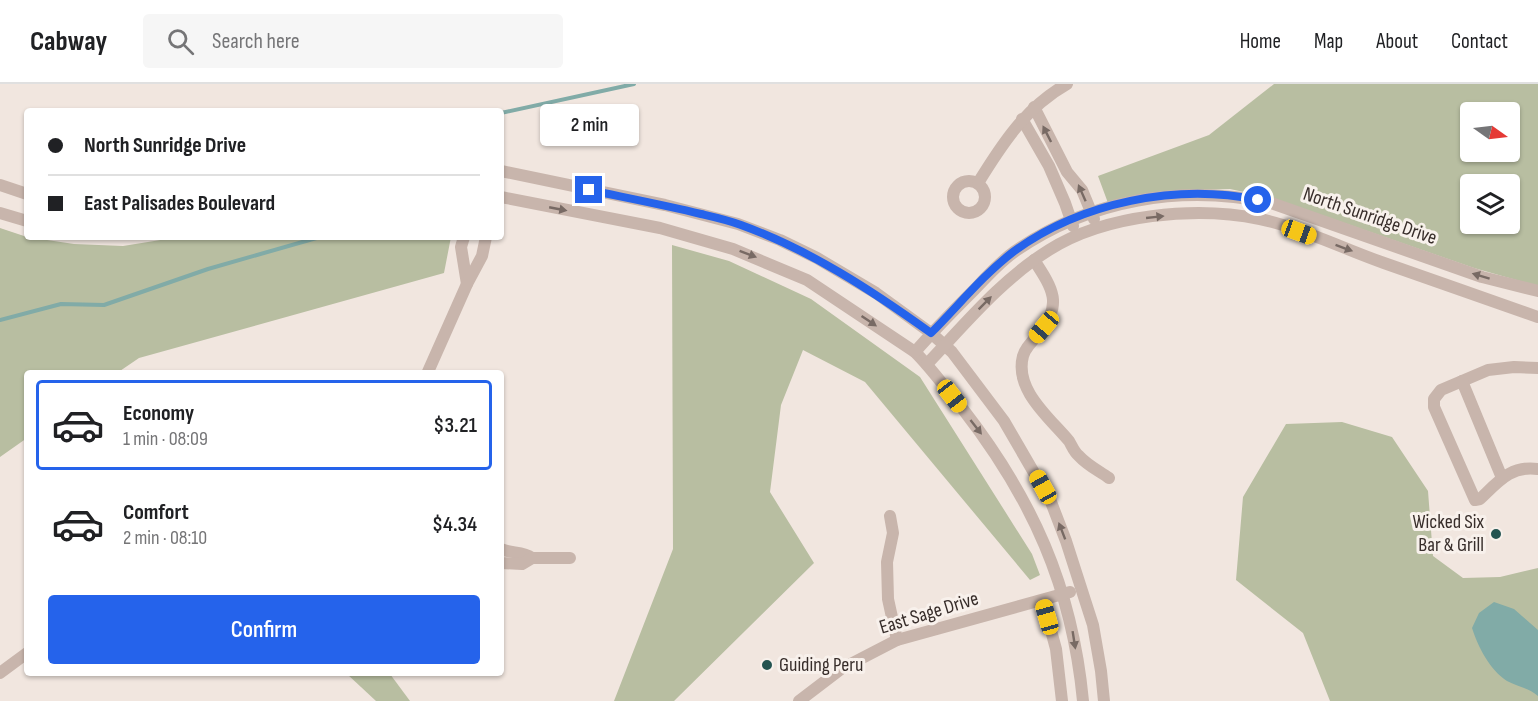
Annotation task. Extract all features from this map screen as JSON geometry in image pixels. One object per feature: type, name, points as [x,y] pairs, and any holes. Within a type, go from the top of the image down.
[{"type":"street","points":[[978,183],[1006,137],[1022,119],[1034,107],[1067,84]]},
{"type":"street","points":[[1034,107],[1067,172],[1082,190],[1098,229]]},
{"type":"street","points":[[1022,119],[1049,166],[1077,236]]},
{"type":"street","points":[[504,172],[665,205],[738,224],[780,240],[817,258],[876,293],[931,333],[952,352],[1004,422],[1051,502],[1093,625],[1104,701]]},
{"type":"street","points":[[0,184],[24,193]]},
{"type":"street","name":"North Sunridge Drive","points":[[915,352],[931,333],[1012,253],[1035,238],[1091,213],[1160,196],[1190,194],[1246,197],[1302,213],[1482,277],[1538,291]]},
{"type":"street","points":[[504,198],[660,228],[733,249],[807,280],[915,352],[987,440],[1007,471],[1051,556],[1072,626],[1083,701]]},
{"type":"street","points":[[0,213],[24,220]]},
{"type":"street","name":"North Sunridge Drive","points":[[927,364],[984,303],[1034,260],[1051,249],[1098,229],[1140,219],[1178,214],[1204,213],[1262,220],[1538,317]]},
{"type":"street","points":[[463,240],[461,247],[467,284]]},
{"type":"street","points":[[430,370],[467,284],[482,256],[485,240]]},
{"type":"street","points":[[1034,260],[1048,281],[1054,301],[1052,314],[1023,354],[1021,370],[1028,391],[1077,455],[1108,478]]},
{"type":"street","points":[[1538,368],[1514,367],[1488,370],[1441,390],[1434,399],[1434,407],[1474,500],[1480,499],[1508,473],[1538,469]]},
{"type":"street","points":[[1462,381],[1502,478]]},
{"type":"street","points":[[890,516],[893,533],[887,562],[888,599],[897,640]]},
{"type":"street","points":[[504,550],[522,552],[532,558],[570,558]]},
{"type":"street","points":[[504,563],[522,564],[532,558]]},
{"type":"street","name":"East Sage Drive","points":[[799,701],[813,697],[841,669],[897,640],[1064,596],[1081,587]]},
{"type":"street","points":[[1043,601],[1056,649],[1062,701]]},
{"type":"street","points":[[0,673],[24,655]]},
{"type":"green space","points":[[1274,84],[1538,84],[1538,286],[1474,268],[1272,198],[1230,189],[1195,190],[1108,203],[1098,176],[1209,135]]},
{"type":"green space","points":[[0,228],[24,236],[24,240],[123,246],[160,240],[450,240],[444,273],[139,358],[121,370],[24,370],[24,440],[0,457]]},
{"type":"green space","points":[[672,245],[729,261],[811,299],[920,377],[1032,554],[1040,575],[1030,580],[865,382],[803,350],[781,405],[770,492],[814,563],[674,701],[614,701],[673,549]]},
{"type":"green space","points":[[1342,422],[1392,437],[1428,491],[1433,556],[1463,578],[1500,577],[1538,568],[1538,701],[1330,701],[1303,633],[1236,580],[1243,497],[1286,424]]},
{"type":"green space","points":[[349,676],[391,676],[410,701],[376,701]]},
{"type":"water","points":[[1494,602],[1514,609],[1538,630],[1538,696],[1507,681],[1485,658],[1472,628],[1479,613]]},
{"type":"waterway","points":[[504,112],[634,84]]},
{"type":"waterway","points":[[0,320],[61,304],[104,305],[208,269],[310,240]]},
{"type":"place","name":"Wicked Six Bar & Grill","points":[[1496,534]]},
{"type":"place","name":"Guiding Peru","points":[[767,665]]},
{"type":"route","points":[[589,190],[665,205],[738,224],[780,240],[817,258],[876,293],[931,333],[1012,253],[1035,238],[1079,216],[1160,196],[1190,194],[1246,197],[1258,200]]}]
